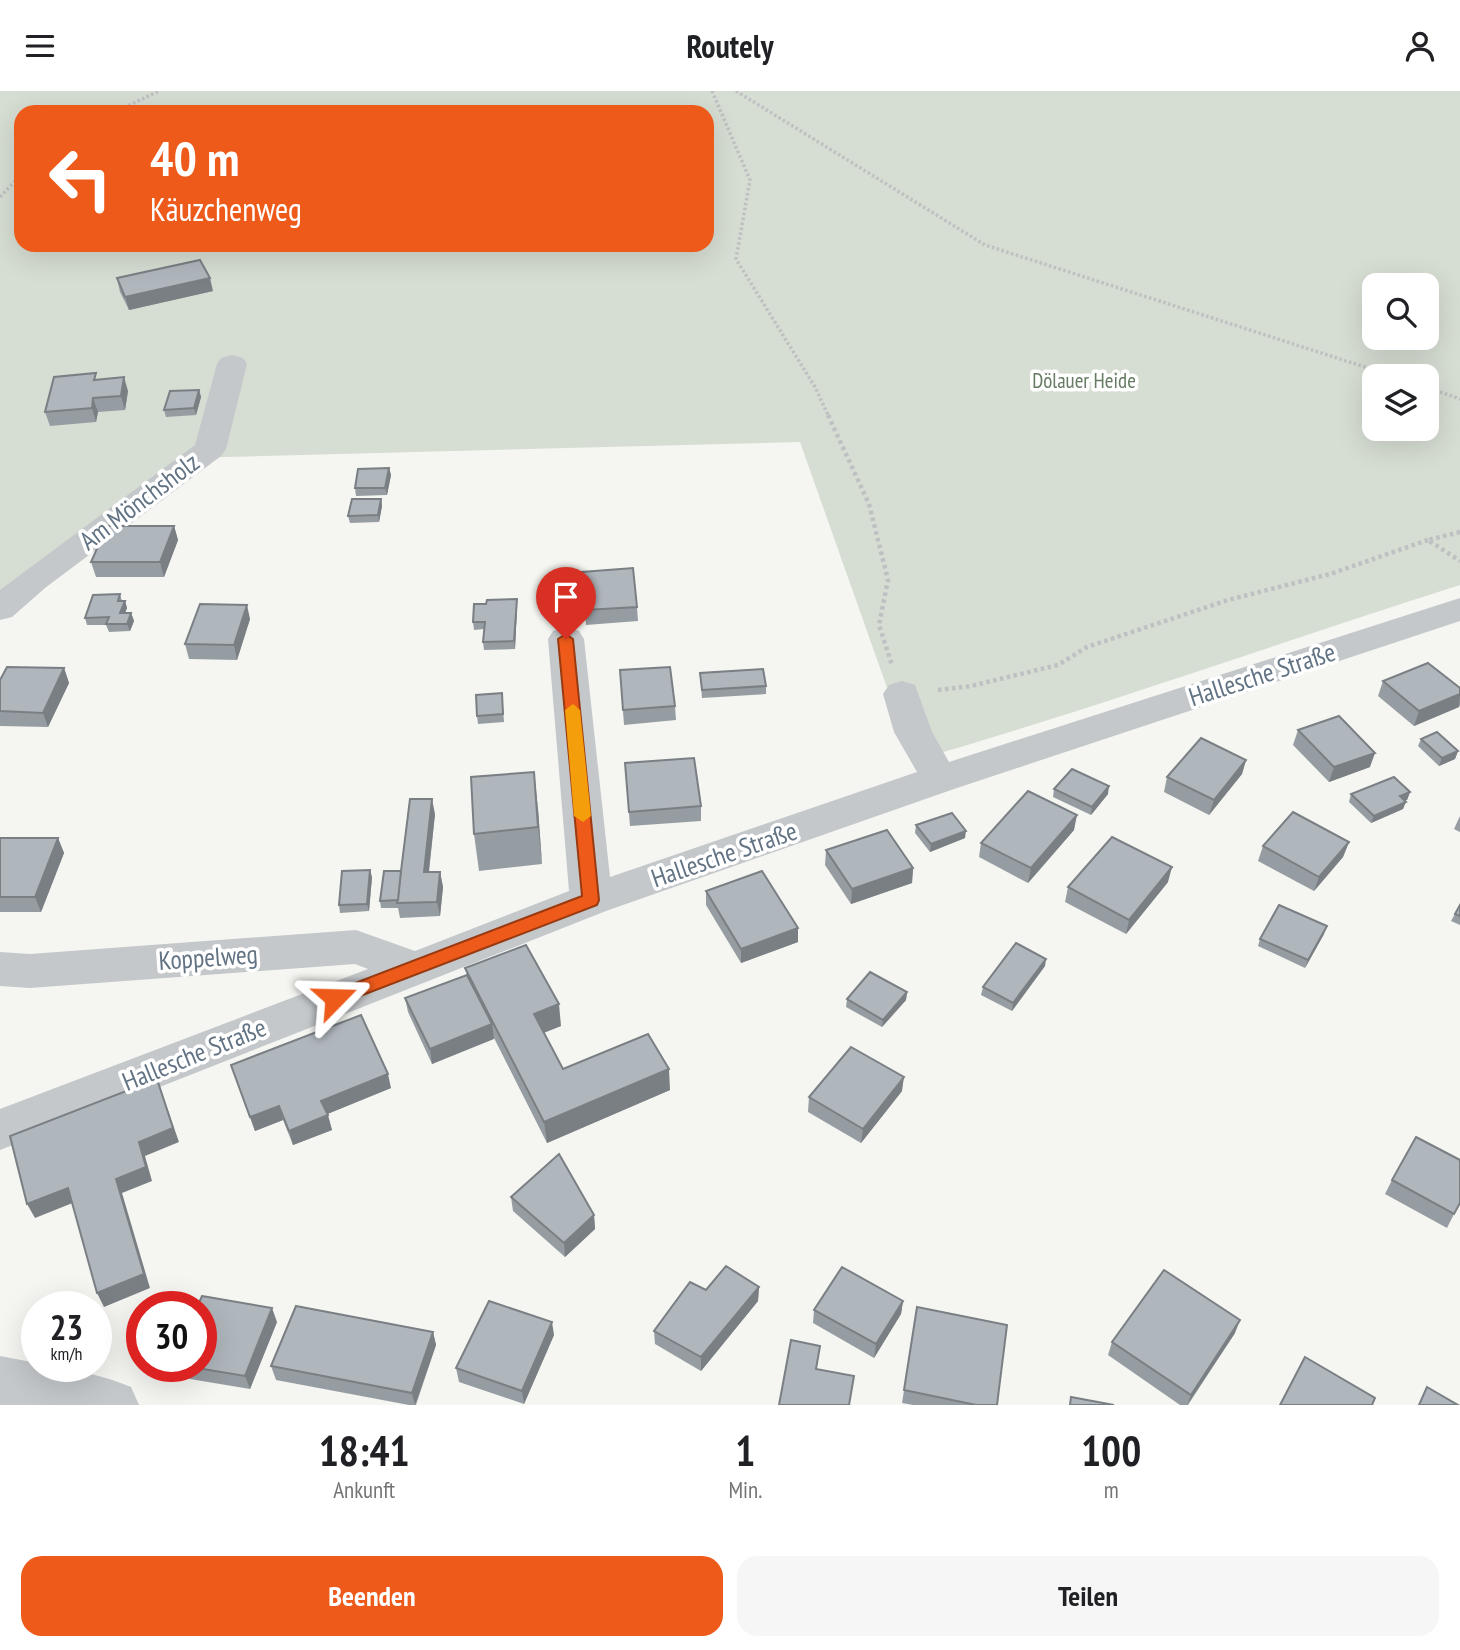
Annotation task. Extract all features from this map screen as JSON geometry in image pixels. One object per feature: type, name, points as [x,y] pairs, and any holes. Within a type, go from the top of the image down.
[{"type":"street","name":"Am Mönchsholz","points":[[0,609],[33,580],[210,449],[232,363]]},
{"type":"street","name":"Hallesche Straße","points":[[0,1130],[412,967],[591,900],[940,779],[1460,609]]},
{"type":"street","points":[[566,639],[591,900]]},
{"type":"street","points":[[902,694],[913,732],[940,779]]},
{"type":"street","name":"Koppelweg","points":[[0,969],[30,971],[356,947],[412,967]]},
{"type":"street","points":[[0,1381],[112,1405]]},
{"type":"path","points":[[130,105],[159,91]]},
{"type":"path","points":[[712,91],[750,180],[736,258],[815,387],[869,504],[888,580],[878,625],[902,694],[971,686],[1058,665],[1087,647],[1112,638],[1227,600],[1330,574],[1428,540],[1460,532]]},
{"type":"path","points":[[736,91],[985,245],[1362,366]]},
{"type":"path","points":[[0,197],[14,182]]},
{"type":"path","points":[[1439,392],[1460,399]]},
{"type":"path","points":[[1428,540],[1460,561]]},
{"type":"green space","name":"Dölauer Heide","points":[[0,91],[1460,91],[1460,585],[1119,697],[913,761],[800,442],[186,458],[0,598]]},
{"type":"building","points":[[200,260],[210,278],[125,297],[117,278]]},
{"type":"building","points":[[96,373],[94,380],[124,377],[121,396],[93,398],[92,408],[45,412],[54,377]]},
{"type":"building","points":[[199,390],[194,408],[164,410],[170,391]]},
{"type":"building","points":[[389,468],[385,488],[355,488],[358,469]]},
{"type":"building","points":[[352,499],[381,499],[378,515],[348,516]]},
{"type":"building","points":[[107,526],[174,526],[160,562],[91,562]]},
{"type":"building","points":[[633,568],[637,607],[585,610],[582,572]]},
{"type":"building","points":[[120,594],[118,601],[125,601],[120,613],[131,613],[127,624],[106,624],[109,617],[85,618],[93,595]]},
{"type":"building","points":[[517,599],[514,641],[483,642],[485,622],[473,622],[474,604],[486,604],[487,600]]},
{"type":"building","points":[[200,604],[247,605],[234,645],[185,644]]},
{"type":"building","points":[[1428,663],[1460,688],[1460,694],[1419,711],[1383,681]]},
{"type":"building","points":[[7,667],[64,668],[43,713],[0,711],[0,680]]},
{"type":"building","points":[[670,667],[675,706],[623,710],[620,670]]},
{"type":"building","points":[[763,669],[766,686],[702,690],[700,673]]},
{"type":"building","points":[[502,693],[503,714],[477,716],[476,695]]},
{"type":"building","points":[[1339,716],[1375,753],[1334,767],[1298,730]]},
{"type":"building","points":[[1437,732],[1458,751],[1442,758],[1421,739]]},
{"type":"building","points":[[1201,738],[1246,760],[1214,800],[1167,777]]},
{"type":"building","points":[[694,758],[701,806],[629,812],[625,763]]},
{"type":"building","points":[[1072,769],[1109,786],[1092,807],[1054,789]]},
{"type":"building","points":[[534,772],[538,827],[474,834],[471,777]]},
{"type":"building","points":[[1394,777],[1410,792],[1400,796],[1406,802],[1374,816],[1351,794]]},
{"type":"building","points":[[1028,791],[1077,815],[1031,868],[981,843]]},
{"type":"building","points":[[410,799],[432,799],[424,872],[440,872],[437,902],[397,903]]},
{"type":"building","points":[[1293,812],[1349,842],[1319,877],[1263,846]]},
{"type":"building","points":[[952,813],[966,831],[931,844],[916,825]]},
{"type":"building","points":[[887,830],[913,868],[852,889],[826,850]]},
{"type":"building","points":[[1112,837],[1172,867],[1129,920],[1068,887]]},
{"type":"building","points":[[0,838],[58,838],[35,897],[0,897]]},
{"type":"building","points":[[370,870],[367,904],[339,905],[342,871]]},
{"type":"building","points":[[384,871],[401,871],[398,900],[380,901]]},
{"type":"building","points":[[762,871],[798,928],[741,949],[706,891]]},
{"type":"building","points":[[1279,905],[1327,926],[1308,960],[1260,939]]},
{"type":"building","points":[[1016,943],[1046,959],[1013,1003],[983,987]]},
{"type":"building","points":[[526,945],[559,1004],[534,1014],[563,1069],[648,1034],[669,1069],[544,1122],[465,968]]},
{"type":"building","points":[[870,972],[907,992],[883,1020],[847,999]]},
{"type":"building","points":[[467,975],[492,1024],[430,1049],[405,998]]},
{"type":"building","points":[[361,1015],[388,1074],[321,1101],[328,1115],[289,1131],[279,1106],[250,1117],[231,1065]]},
{"type":"building","points":[[851,1047],[904,1077],[863,1129],[809,1097]]},
{"type":"building","points":[[157,1079],[173,1128],[139,1142],[146,1167],[116,1179],[144,1274],[96,1291],[68,1188],[27,1204],[10,1136]]},
{"type":"building","points":[[1416,1137],[1460,1160],[1460,1203],[1454,1214],[1392,1180]]},
{"type":"building","points":[[559,1154],[594,1215],[564,1243],[511,1197]]},
{"type":"building","points":[[726,1266],[759,1287],[701,1357],[654,1331],[690,1282],[706,1290]]},
{"type":"building","points":[[842,1267],[903,1301],[876,1344],[814,1310]]},
{"type":"building","points":[[1164,1270],[1240,1320],[1191,1395],[1112,1342]]},
{"type":"building","points":[[217,1299],[272,1308],[245,1376],[217,1371]]},
{"type":"building","points":[[489,1301],[552,1322],[522,1391],[456,1368]]},
{"type":"building","points":[[296,1306],[433,1332],[412,1393],[271,1366]]},
{"type":"building","points":[[917,1307],[1007,1325],[997,1405],[976,1405],[904,1390]]},
{"type":"building","points":[[791,1340],[820,1346],[816,1369],[854,1376],[849,1405],[779,1405]]},
{"type":"building","points":[[1305,1357],[1375,1398],[1372,1405],[1280,1405]]},
{"type":"building","points":[[1427,1387],[1458,1405],[1419,1405]]},
{"type":"building","points":[[1071,1397],[1114,1405],[1070,1405]]},
{"type":"slow traffic","points":[[573,710],[583,816]]},
{"type":"route","points":[[335,998],[591,900],[566,639]]}]
